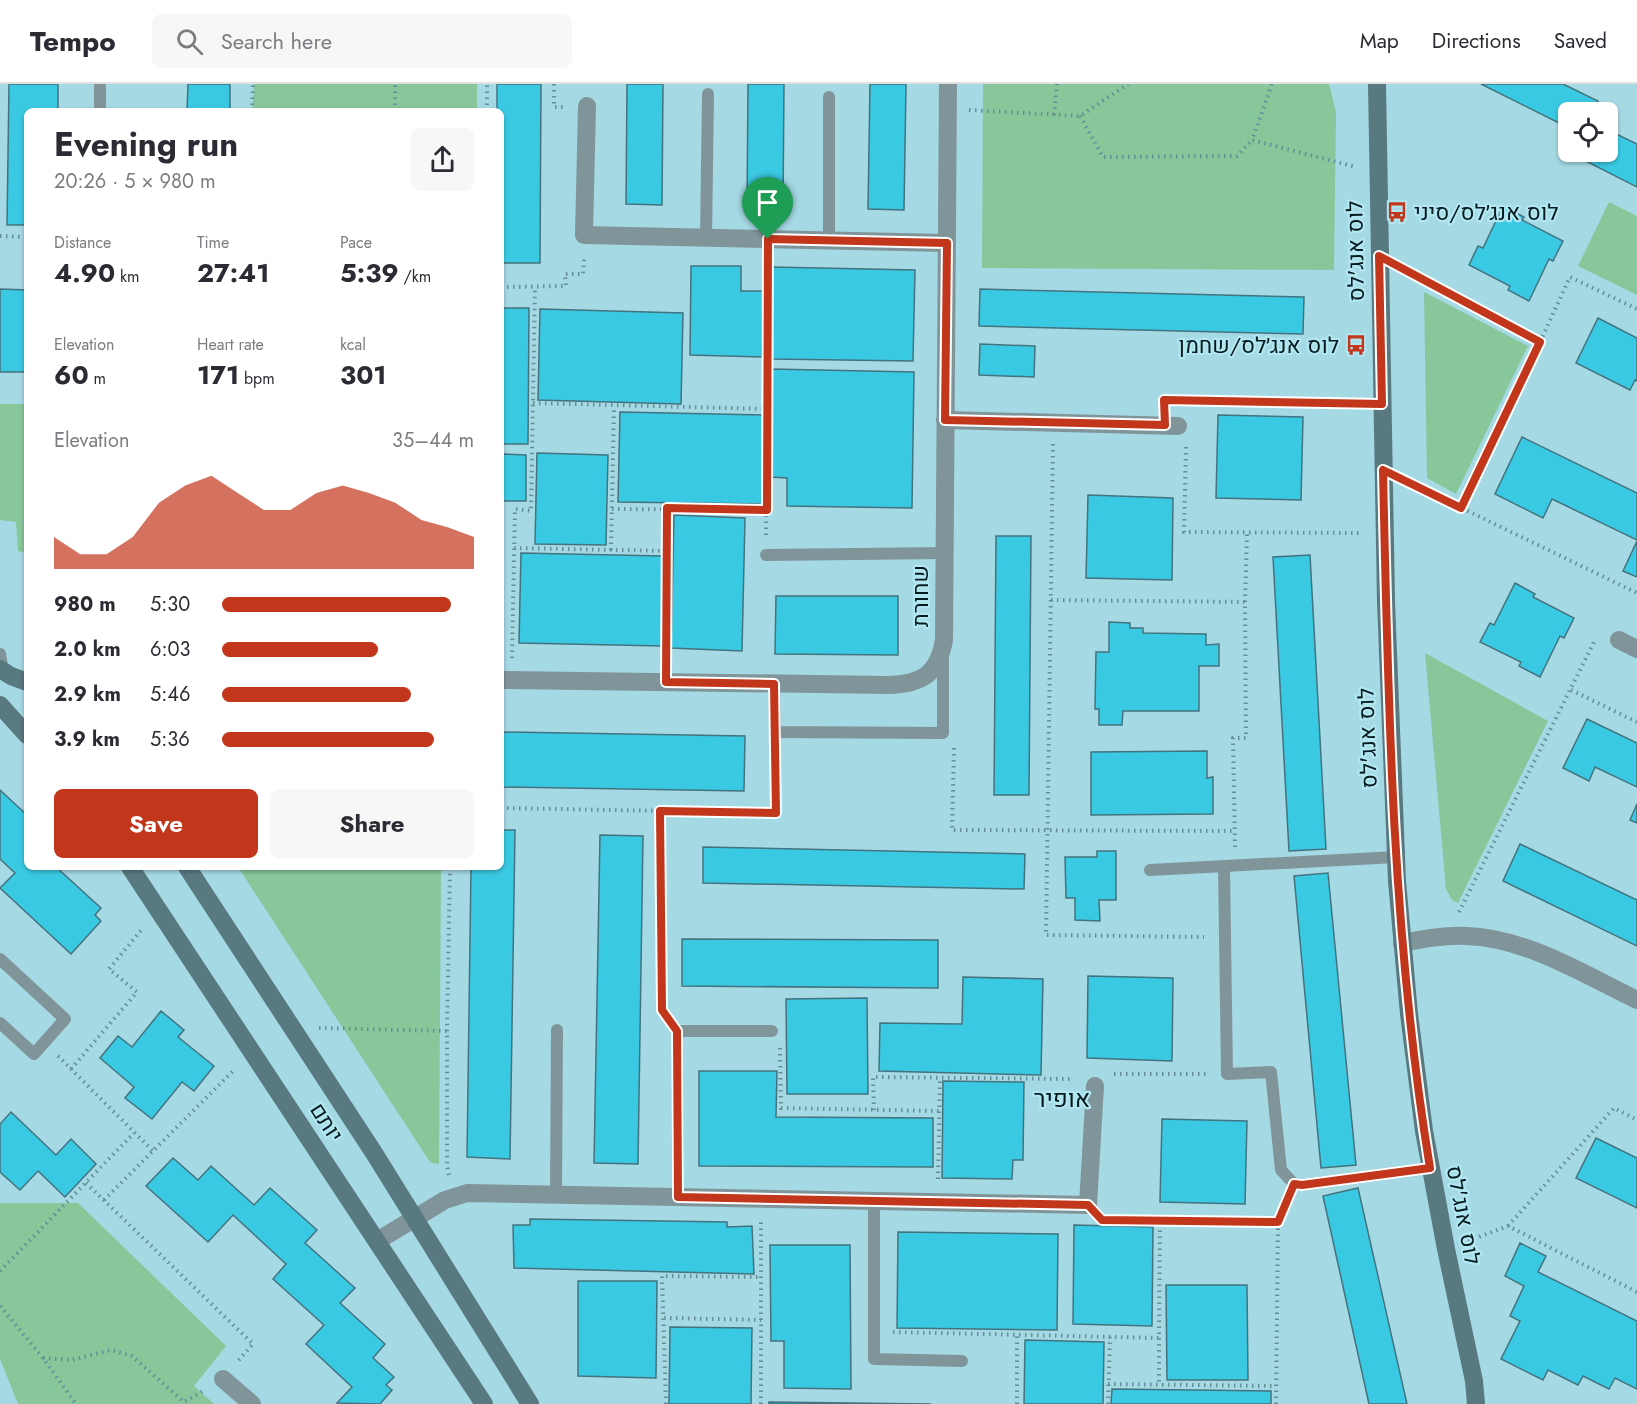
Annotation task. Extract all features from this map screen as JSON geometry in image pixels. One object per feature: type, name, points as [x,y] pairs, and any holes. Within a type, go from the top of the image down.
[{"type":"street","name":"שחורת","points":[[506,680],[888,686],[911,683],[928,675],[934,668],[939,661],[944,640],[948,84]]},
{"type":"street","name":"לוס אנג'לס","points":[[1376,85],[1390,737],[1402,943],[1416,1074],[1430,1168],[1474,1381],[1476,1404]]},
{"type":"street","points":[[587,106],[584,235],[947,243]]},
{"type":"street","points":[[945,420],[1171,426]]},
{"type":"street","points":[[1620,640],[1637,649]]},
{"type":"street","points":[[1,665],[11,676],[24,681]]},
{"type":"street","points":[[4,713],[24,732]]},
{"type":"street","name":"יותם","points":[[132,870],[484,1404]]},
{"type":"street","name":"יותם","points":[[189,870],[293,1027],[530,1404]]},
{"type":"street","points":[[1402,943],[1447,936],[1487,938],[1522,947],[1554,960],[1637,1000]]},
{"type":"street","points":[[377,1241],[414,1217],[454,1196],[467,1193],[1088,1205],[1095,1083]]},
{"type":"street","points":[[223,1379],[252,1404]]},
{"type":"street","name":"לוס אנג'לס","points":[[1474,1381],[1486,1404]]},
{"type":"lane","points":[[100,84],[100,108]]},
{"type":"lane","points":[[706,237],[708,94]]},
{"type":"lane","points":[[829,97],[829,240]]},
{"type":"lane","points":[[766,555],[944,553]]},
{"type":"lane","points":[[774,684],[775,732],[943,733],[944,640]]},
{"type":"lane","points":[[1150,870],[1396,856]]},
{"type":"lane","points":[[1230,866],[1225,937],[1227,1074],[1270,1072],[1281,1170],[1294,1184],[1302,1185],[1430,1168]]},
{"type":"lane","points":[[0,959],[64,1019],[34,1054],[0,1023]]},
{"type":"lane","points":[[556,1195],[557,1030]]},
{"type":"lane","points":[[678,1197],[677,1031],[772,1031]]},
{"type":"lane","points":[[874,1201],[874,1359],[962,1360]]},
{"type":"path","points":[[252,108],[253,84]]},
{"type":"path","points":[[395,84],[395,108]]},
{"type":"path","points":[[487,84],[487,108]]},
{"type":"path","points":[[1054,115],[1057,84]]},
{"type":"path","points":[[947,109],[1080,116],[1128,84]]},
{"type":"path","points":[[1080,116],[1103,157],[1237,156],[1252,140],[1272,84]]},
{"type":"path","points":[[1252,140],[1378,172]]},
{"type":"path","points":[[504,286],[566,286],[566,274],[584,274],[584,235]]},
{"type":"path","points":[[0,236],[24,237]]},
{"type":"path","points":[[766,555],[768,239]]},
{"type":"path","points":[[1379,256],[1540,342]]},
{"type":"path","points":[[1461,508],[1570,277],[1637,309]]},
{"type":"path","points":[[506,680],[515,509],[531,511],[535,287]]},
{"type":"path","points":[[1382,404],[1164,400],[1171,426],[1187,426],[1184,532],[1384,533]]},
{"type":"path","points":[[533,403],[767,410]]},
{"type":"path","points":[[611,550],[614,406]]},
{"type":"path","points":[[1053,423],[1046,935],[1225,937]]},
{"type":"path","points":[[1383,470],[1637,593]]},
{"type":"path","points":[[666,682],[667,508]]},
{"type":"path","points":[[612,509],[767,510]]},
{"type":"path","points":[[1230,866],[1235,831],[1233,738],[1246,738],[1247,533]]},
{"type":"path","points":[[514,548],[667,551]]},
{"type":"path","points":[[1051,600],[1245,602]]},
{"type":"path","points":[[1447,936],[1600,629],[1620,640]]},
{"type":"path","points":[[1570,690],[1637,722]]},
{"type":"path","points":[[504,808],[776,813],[775,732]]},
{"type":"path","points":[[943,733],[955,749],[952,830],[1235,831]]},
{"type":"path","points":[[660,811],[662,1010],[677,1031]]},
{"type":"path","points":[[450,870],[447,1165],[454,1196]]},
{"type":"path","points":[[70,1069],[137,992],[109,969],[159,910]]},
{"type":"path","points":[[293,1027],[447,1031]]},
{"type":"path","points":[[772,1031],[780,1029],[781,1108],[939,1112]]},
{"type":"path","points":[[45,1042],[153,1151]]},
{"type":"path","points":[[104,1200],[253,1052]]},
{"type":"path","points":[[874,1110],[873,1077],[940,1077],[1095,1083],[1095,1074],[1227,1074]]},
{"type":"path","points":[[938,1202],[940,1077]]},
{"type":"path","points":[[1446,1249],[1508,1226],[1614,1108],[1637,1120]]},
{"type":"path","points":[[0,1271],[134,1133]]},
{"type":"path","points":[[42,1358],[72,1360],[111,1350],[132,1356],[184,1402],[223,1379],[253,1344],[86,1183]]},
{"type":"path","points":[[1276,1404],[1278,1222],[1294,1184]]},
{"type":"path","points":[[761,1199],[761,1404]]},
{"type":"path","points":[[1088,1205],[1102,1220],[1278,1222]]},
{"type":"path","points":[[1159,1385],[1160,1221]]},
{"type":"path","points":[[1508,1226],[1637,1293]]},
{"type":"path","points":[[666,1404],[662,1276],[761,1277]]},
{"type":"path","points":[[0,1306],[76,1404]]},
{"type":"path","points":[[664,1318],[761,1320]]},
{"type":"path","points":[[874,1332],[1159,1338]]},
{"type":"path","points":[[1017,1335],[1017,1404]]},
{"type":"path","points":[[1108,1404],[1110,1337]]},
{"type":"path","points":[[1108,1384],[1276,1386]]},
{"type":"green space","points":[[254,84],[477,84],[477,108],[252,108]]},
{"type":"green space","points":[[983,84],[1329,84],[1336,112],[1334,270],[982,268]]},
{"type":"green space","points":[[1609,202],[1637,216],[1637,295],[1578,266]]},
{"type":"green space","points":[[1424,292],[1528,346],[1456,494],[1427,478]]},
{"type":"green space","points":[[0,404],[24,404],[24,552],[18,551],[16,522],[0,520]]},
{"type":"green space","points":[[1425,653],[1548,721],[1458,903],[1452,900],[1446,889]]},
{"type":"green space","points":[[240,870],[441,870],[439,1164],[432,1163]]},
{"type":"green space","points":[[0,1203],[78,1203],[226,1346],[194,1386],[214,1404],[18,1404],[0,1359]]},
{"type":"building","points":[[9,84],[58,84],[58,108],[24,108],[24,225],[7,225]]},
{"type":"building","points":[[188,84],[230,84],[230,108],[187,108]]},
{"type":"building","points":[[497,84],[541,84],[540,263],[504,263],[504,108],[497,108]]},
{"type":"building","points":[[627,84],[663,84],[662,205],[626,204]]},
{"type":"building","points":[[748,84],[784,84],[783,209],[747,208]]},
{"type":"building","points":[[870,84],[906,84],[904,210],[868,209]]},
{"type":"building","points":[[1481,84],[1563,84],[1598,101],[1558,102],[1558,122]]},
{"type":"building","points":[[1618,135],[1637,144],[1637,187],[1588,162],[1618,162]]},
{"type":"building","points":[[1503,206],[1524,217],[1522,220],[1563,241],[1553,261],[1549,259],[1529,301],[1508,290],[1510,286],[1469,265],[1478,246],[1483,248]]},
{"type":"building","points":[[691,266],[741,266],[741,291],[763,291],[762,357],[690,355]]},
{"type":"building","points":[[772,267],[915,270],[913,361],[771,359]]},
{"type":"building","points":[[0,289],[24,290],[24,372],[0,372]]},
{"type":"building","points":[[980,289],[1304,297],[1303,334],[979,326]]},
{"type":"building","points":[[504,308],[529,308],[528,444],[504,444]]},
{"type":"building","points":[[540,309],[683,313],[681,404],[538,400]]},
{"type":"building","points":[[1598,318],[1637,338],[1637,381],[1635,380],[1630,390],[1576,363]]},
{"type":"building","points":[[980,344],[1035,346],[1034,377],[979,375]]},
{"type":"building","points":[[771,369],[914,372],[912,508],[787,506],[787,478],[770,477]]},
{"type":"building","points":[[620,412],[764,415],[763,504],[618,502]]},
{"type":"building","points":[[1218,415],[1303,417],[1301,500],[1216,498]]},
{"type":"building","points":[[1522,437],[1637,493],[1637,540],[1552,499],[1543,518],[1495,494]]},
{"type":"building","points":[[537,453],[608,455],[606,545],[535,544]]},
{"type":"building","points":[[504,454],[526,455],[526,501],[504,501]]},
{"type":"building","points":[[1088,495],[1173,498],[1172,580],[1086,578]]},
{"type":"building","points":[[674,515],[745,518],[742,651],[671,648]]},
{"type":"building","points":[[996,536],[1031,536],[1029,795],[994,795]]},
{"type":"building","points":[[1637,541],[1637,577],[1623,571]]},
{"type":"building","points":[[521,553],[663,556],[662,646],[519,643]]},
{"type":"building","points":[[1310,555],[1326,849],[1289,851],[1273,557]]},
{"type":"building","points":[[1515,583],[1535,594],[1533,597],[1574,618],[1564,638],[1560,636],[1540,677],[1519,666],[1521,662],[1480,642],[1490,623],[1494,625]]},
{"type":"building","points":[[776,596],[898,596],[898,655],[775,654]]},
{"type":"building","points":[[1109,622],[1130,623],[1130,628],[1143,628],[1143,633],[1206,634],[1206,645],[1219,644],[1219,666],[1199,666],[1199,711],[1123,711],[1122,725],[1099,725],[1099,709],[1095,709],[1096,652],[1109,652]]},
{"type":"building","points":[[1587,719],[1637,743],[1637,787],[1595,767],[1589,781],[1563,768]]},
{"type":"building","points":[[504,732],[745,736],[744,791],[504,787]]},
{"type":"building","points":[[1207,751],[1207,778],[1213,777],[1213,814],[1091,815],[1091,752]]},
{"type":"building","points":[[0,790],[24,812],[24,870],[59,870],[101,908],[95,915],[101,921],[71,954],[0,888],[15,873],[0,859]]},
{"type":"building","points":[[1637,804],[1637,823],[1630,820]]},
{"type":"building","points":[[504,830],[515,830],[510,1159],[467,1157],[471,870],[504,870]]},
{"type":"building","points":[[600,835],[643,836],[638,1164],[594,1163]]},
{"type":"building","points":[[1520,844],[1637,900],[1637,946],[1503,881]]},
{"type":"building","points":[[703,847],[1025,854],[1024,889],[703,883]]},
{"type":"building","points":[[1097,851],[1116,851],[1116,900],[1099,900],[1100,921],[1075,920],[1075,898],[1066,898],[1065,857],[1097,857]]},
{"type":"building","points":[[1328,873],[1356,1165],[1321,1168],[1294,876]]},
{"type":"building","points":[[682,939],[938,940],[938,988],[682,986]]},
{"type":"building","points":[[1088,976],[1173,978],[1172,1061],[1087,1058]]},
{"type":"building","points":[[963,977],[1043,979],[1041,1075],[879,1071],[880,1023],[962,1024]]},
{"type":"building","points":[[867,998],[868,1094],[787,1094],[786,999]]},
{"type":"building","points":[[161,1011],[184,1030],[178,1037],[214,1066],[194,1091],[182,1082],[152,1119],[125,1098],[134,1087],[100,1058],[118,1036],[132,1047]]},
{"type":"building","points":[[699,1071],[777,1071],[776,1117],[933,1118],[933,1167],[699,1166]]},
{"type":"building","points":[[943,1081],[1024,1082],[1023,1160],[1013,1160],[1012,1179],[942,1178]]},
{"type":"building","points":[[11,1112],[56,1155],[71,1139],[96,1164],[65,1197],[38,1171],[20,1190],[0,1172],[0,1124]]},
{"type":"building","points":[[1162,1119],[1247,1121],[1245,1204],[1160,1202]]},
{"type":"building","points":[[1596,1138],[1637,1158],[1637,1208],[1576,1178]]},
{"type":"building","points":[[173,1158],[198,1180],[211,1166],[254,1205],[270,1188],[317,1230],[305,1243],[355,1288],[340,1303],[385,1344],[373,1358],[394,1377],[386,1385],[392,1390],[380,1404],[337,1403],[352,1387],[306,1344],[324,1325],[273,1279],[286,1264],[233,1215],[208,1242],[146,1186]]},
{"type":"building","points":[[1358,1188],[1407,1404],[1369,1404],[1323,1196]]},
{"type":"building","points":[[530,1219],[727,1222],[727,1227],[752,1226],[754,1274],[514,1268],[513,1225],[530,1225]]},
{"type":"building","points":[[1074,1225],[1153,1227],[1152,1326],[1073,1324]]},
{"type":"building","points":[[898,1232],[1058,1234],[1057,1330],[897,1328]]},
{"type":"building","points":[[1520,1243],[1546,1256],[1538,1272],[1637,1321],[1637,1389],[1615,1378],[1609,1389],[1583,1376],[1578,1385],[1548,1370],[1543,1380],[1501,1359],[1520,1321],[1510,1316],[1524,1286],[1505,1276]]},
{"type":"building","points":[[770,1245],[850,1245],[851,1389],[784,1388],[784,1341],[771,1341]]},
{"type":"building","points":[[578,1281],[657,1281],[656,1378],[578,1376]]},
{"type":"building","points":[[1166,1285],[1247,1285],[1248,1380],[1167,1380]]},
{"type":"building","points":[[670,1327],[752,1328],[751,1404],[669,1404]]},
{"type":"building","points":[[1025,1340],[1104,1342],[1103,1404],[1024,1404]]},
{"type":"building","points":[[1112,1389],[1271,1391],[1271,1404],[1111,1404]]},
{"type":"building","points":[[769,1402],[931,1404],[769,1404]]},
{"type":"place","name":"לוס אנג׳לס/סיני","points":[[1397,212]]},
{"type":"place","name":"לוס אנג׳לס/שחמן","points":[[1356,345]]},
{"type":"district","name":"אופיר","points":[[1062,1098]]},
{"type":"route","points":[[768,239],[947,243],[945,420],[1165,425],[1164,400],[1382,404],[1379,256],[1540,342],[1461,508],[1383,470],[1390,737],[1397,881],[1409,1014],[1430,1168],[1302,1185],[1294,1184],[1278,1222],[1102,1220],[1088,1205],[678,1197],[677,1031],[662,1010],[660,811],[776,813],[775,732],[774,684],[666,682],[667,508],[767,510],[768,239]]}]
